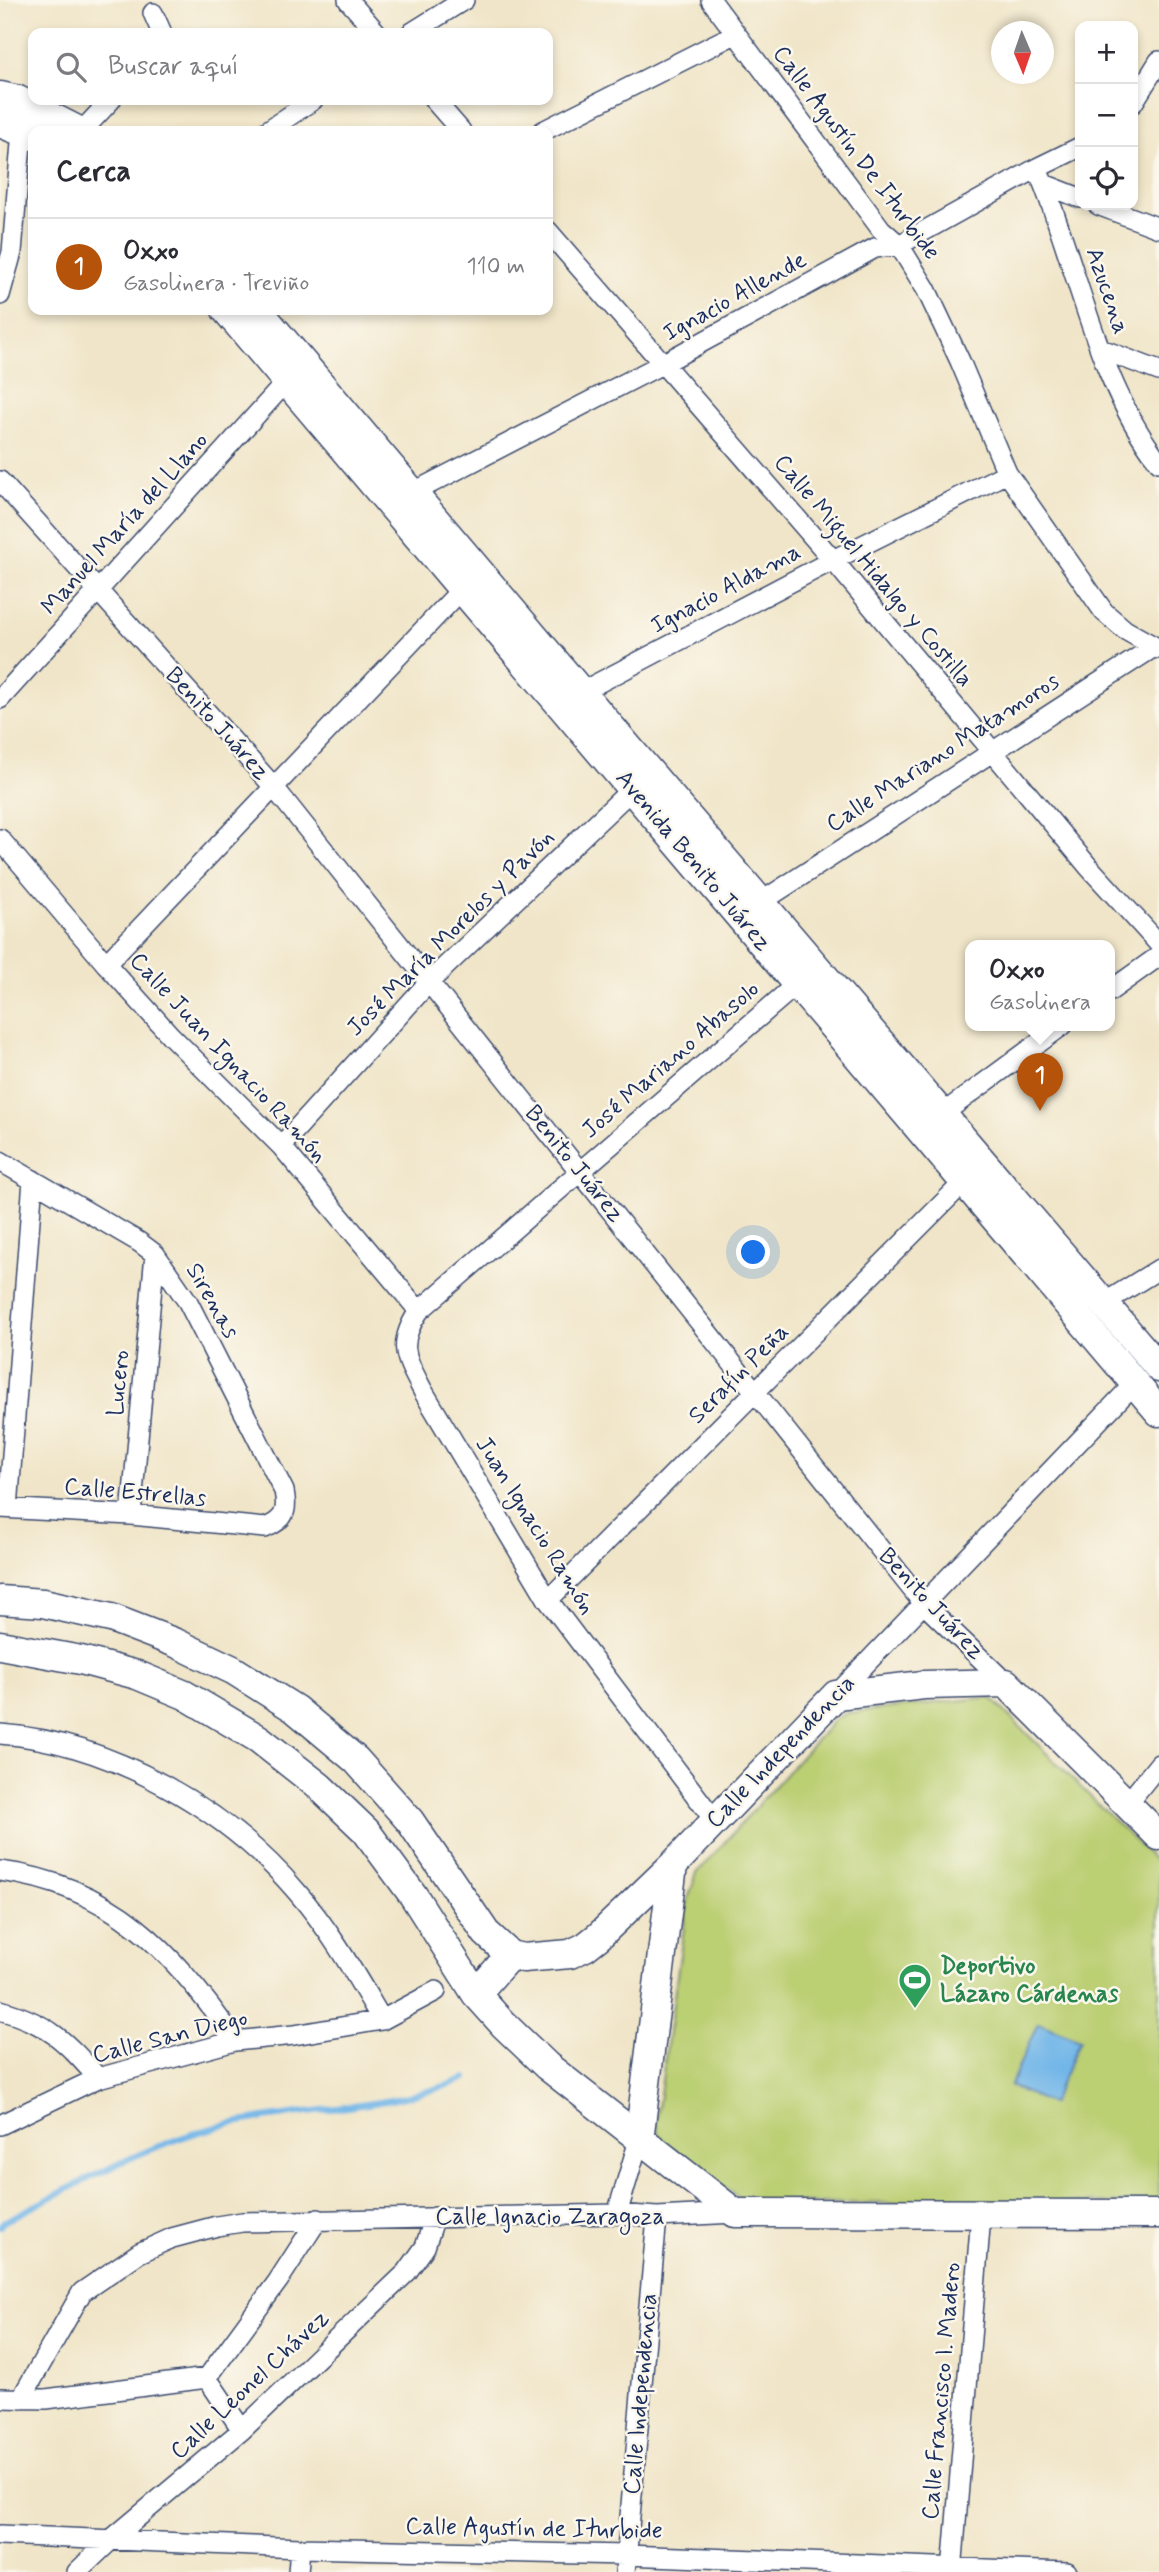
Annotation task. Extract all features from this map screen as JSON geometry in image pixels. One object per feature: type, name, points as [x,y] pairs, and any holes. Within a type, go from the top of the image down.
[{"type":"main road","points":[[0,96],[18,100],[70,126]]},
{"type":"main road","name":"Avenida Benito Juárez","points":[[230,315],[740,919],[1104,1303],[1159,1367]]},
{"type":"main road","name":"Avenida Benito Juárez","points":[[262,315],[761,902],[933,1121],[964,1182],[1159,1412]]},
{"type":"main road","points":[[0,1600],[43,1603],[111,1618],[176,1643],[233,1670],[295,1709],[356,1760],[410,1821],[485,1933],[510,1955],[476,1994]]},
{"type":"main road","points":[[0,1645],[80,1660],[137,1675],[185,1695],[259,1739],[320,1787],[366,1830],[413,1895],[476,1994],[503,2024],[547,2066],[735,2213]]},
{"type":"main road","points":[[836,1695],[924,1685],[1006,1683]]},
{"type":"main road","name":"Benito Juárez","points":[[1006,1683],[1159,1836]]},
{"type":"main road","name":"Calle Independencia","points":[[510,1955],[523,1958],[554,1957],[586,1947],[673,1865],[836,1695]]},
{"type":"main road","points":[[639,2140],[673,1865]]},
{"type":"main road","name":"Calle Ignacio Zaragoza","points":[[735,2213],[1159,2214]]},
{"type":"street","points":[[348,0],[373,28]]},
{"type":"street","points":[[419,28],[464,0]]},
{"type":"street","name":"Calle Agustín De Iturbide","points":[[711,0],[881,229],[899,246],[926,289],[960,361],[1007,473],[1104,611],[1125,630],[1156,648]]},
{"type":"street","points":[[153,13],[160,28]]},
{"type":"street","points":[[553,126],[735,33]]},
{"type":"street","points":[[1138,98],[1153,84],[1159,61]]},
{"type":"street","points":[[85,126],[106,105]]},
{"type":"street","points":[[274,126],[306,105]]},
{"type":"street","points":[[438,105],[457,126]]},
{"type":"street","points":[[0,295],[12,252],[19,130]]},
{"type":"street","name":"Ignacio Allende","points":[[412,493],[664,363],[875,248],[899,246],[1040,176],[1075,151]]},
{"type":"street","points":[[1040,176],[1075,195]]},
{"type":"street","name":"Azucena","points":[[1040,176],[1101,349],[1145,444],[1159,462]]},
{"type":"street","points":[[1111,210],[1159,228]]},
{"type":"street","name":"Calle Miguel Hidalgo y Costilla","points":[[553,237],[833,560],[1088,866],[1159,944]]},
{"type":"street","points":[[1101,349],[1159,371]]},
{"type":"street","name":"Manuel María del Llano","points":[[0,699],[286,382]]},
{"type":"street","name":"Ignacio Aldama","points":[[582,692],[833,560],[1007,473]]},
{"type":"street","name":"Benito Juárez","points":[[0,481],[272,786],[923,1604],[1006,1683]]},
{"type":"street","points":[[106,964],[272,786],[462,589]]},
{"type":"street","name":"Calle Mariano Matamoros","points":[[761,902],[992,750],[1156,648]]},
{"type":"street","name":"José María Morelos y Pavón","points":[[281,1146],[428,983],[632,789]]},
{"type":"street","name":"Calle Juan Ignacio Ramón","points":[[0,839],[106,964],[171,1035],[281,1146],[419,1311]]},
{"type":"street","points":[[1115,987],[1159,956]]},
{"type":"street","name":"José Mariano Abasolo","points":[[419,1311],[798,983]]},
{"type":"street","points":[[933,1121],[1055,1031]]},
{"type":"street","name":"Sirenas","points":[[0,1161],[155,1254],[188,1302],[284,1491],[286,1515],[278,1523],[265,1528]]},
{"type":"street","points":[[4,1508],[33,1180]]},
{"type":"street","name":"Serafín Peña","points":[[548,1600],[964,1182]]},
{"type":"street","name":"Lucero","points":[[131,1516],[155,1254]]},
{"type":"street","points":[[1104,1303],[1159,1269]]},
{"type":"street","name":"Juan Ignacio Ramón","points":[[419,1311],[407,1328],[404,1346],[407,1359],[548,1600],[715,1821]]},
{"type":"street","name":"Calle Independencia","points":[[836,1695],[1134,1384]]},
{"type":"street","name":"Calle Estrellas","points":[[4,1508],[265,1528]]},
{"type":"street","points":[[0,1734],[82,1750],[157,1780],[218,1817],[256,1850],[297,1892],[341,1950],[382,2020]]},
{"type":"street","points":[[1127,1804],[1159,1764]]},
{"type":"street","points":[[0,1871],[17,1873],[83,1893],[131,1923],[171,1957],[206,1997],[235,2041]]},
{"type":"street","name":"Calle San Diego","points":[[0,2124],[98,2078],[235,2041],[382,2020],[436,1991]]},
{"type":"street","points":[[0,2010],[22,2016],[49,2029],[68,2043],[98,2078]]},
{"type":"street","points":[[617,2214],[639,2140]]},
{"type":"street","name":"Calle Ignacio Zaragoza","points":[[21,2399],[82,2292],[139,2253],[172,2238],[217,2225],[318,2219],[617,2214],[657,2217],[735,2213]]},
{"type":"street","name":"Calle Francisco I. Madero","points":[[952,2570],[981,2215]]},
{"type":"street","name":"Calle Leonel Chávez","points":[[77,2572],[242,2430],[407,2272],[425,2247],[435,2217]]},
{"type":"street","name":"Calle Independencia","points":[[625,2564],[657,2217]]},
{"type":"street","points":[[0,2398],[46,2399],[207,2378],[278,2281],[318,2219]]},
{"type":"street","points":[[207,2378],[242,2430]]},
{"type":"street","name":"Calle Agustín de Iturbide","points":[[0,2535],[625,2564],[1067,2572]]},
{"type":"street","points":[[298,2572],[300,2548]]},
{"type":"green space","name":"Deportivo Lázaro Cárdenas","points":[[990,1697],[1159,1865],[1159,2203],[746,2203],[659,2137],[656,2122],[688,1899],[697,1873],[834,1720],[847,1713]]},
{"type":"water","points":[[1038,2023],[1080,2040],[1051,2104],[1010,2086]]},
{"type":"waterway","points":[[0,2226],[3,2222],[136,2155],[192,2134],[252,2120],[406,2097],[466,2078]]},
{"type":"place","name":"Oxxo","points":[[1040,1111]]},
{"type":"place","name":"Deportivo Lázaro Cárdenas","points":[[915,2010]]}]
